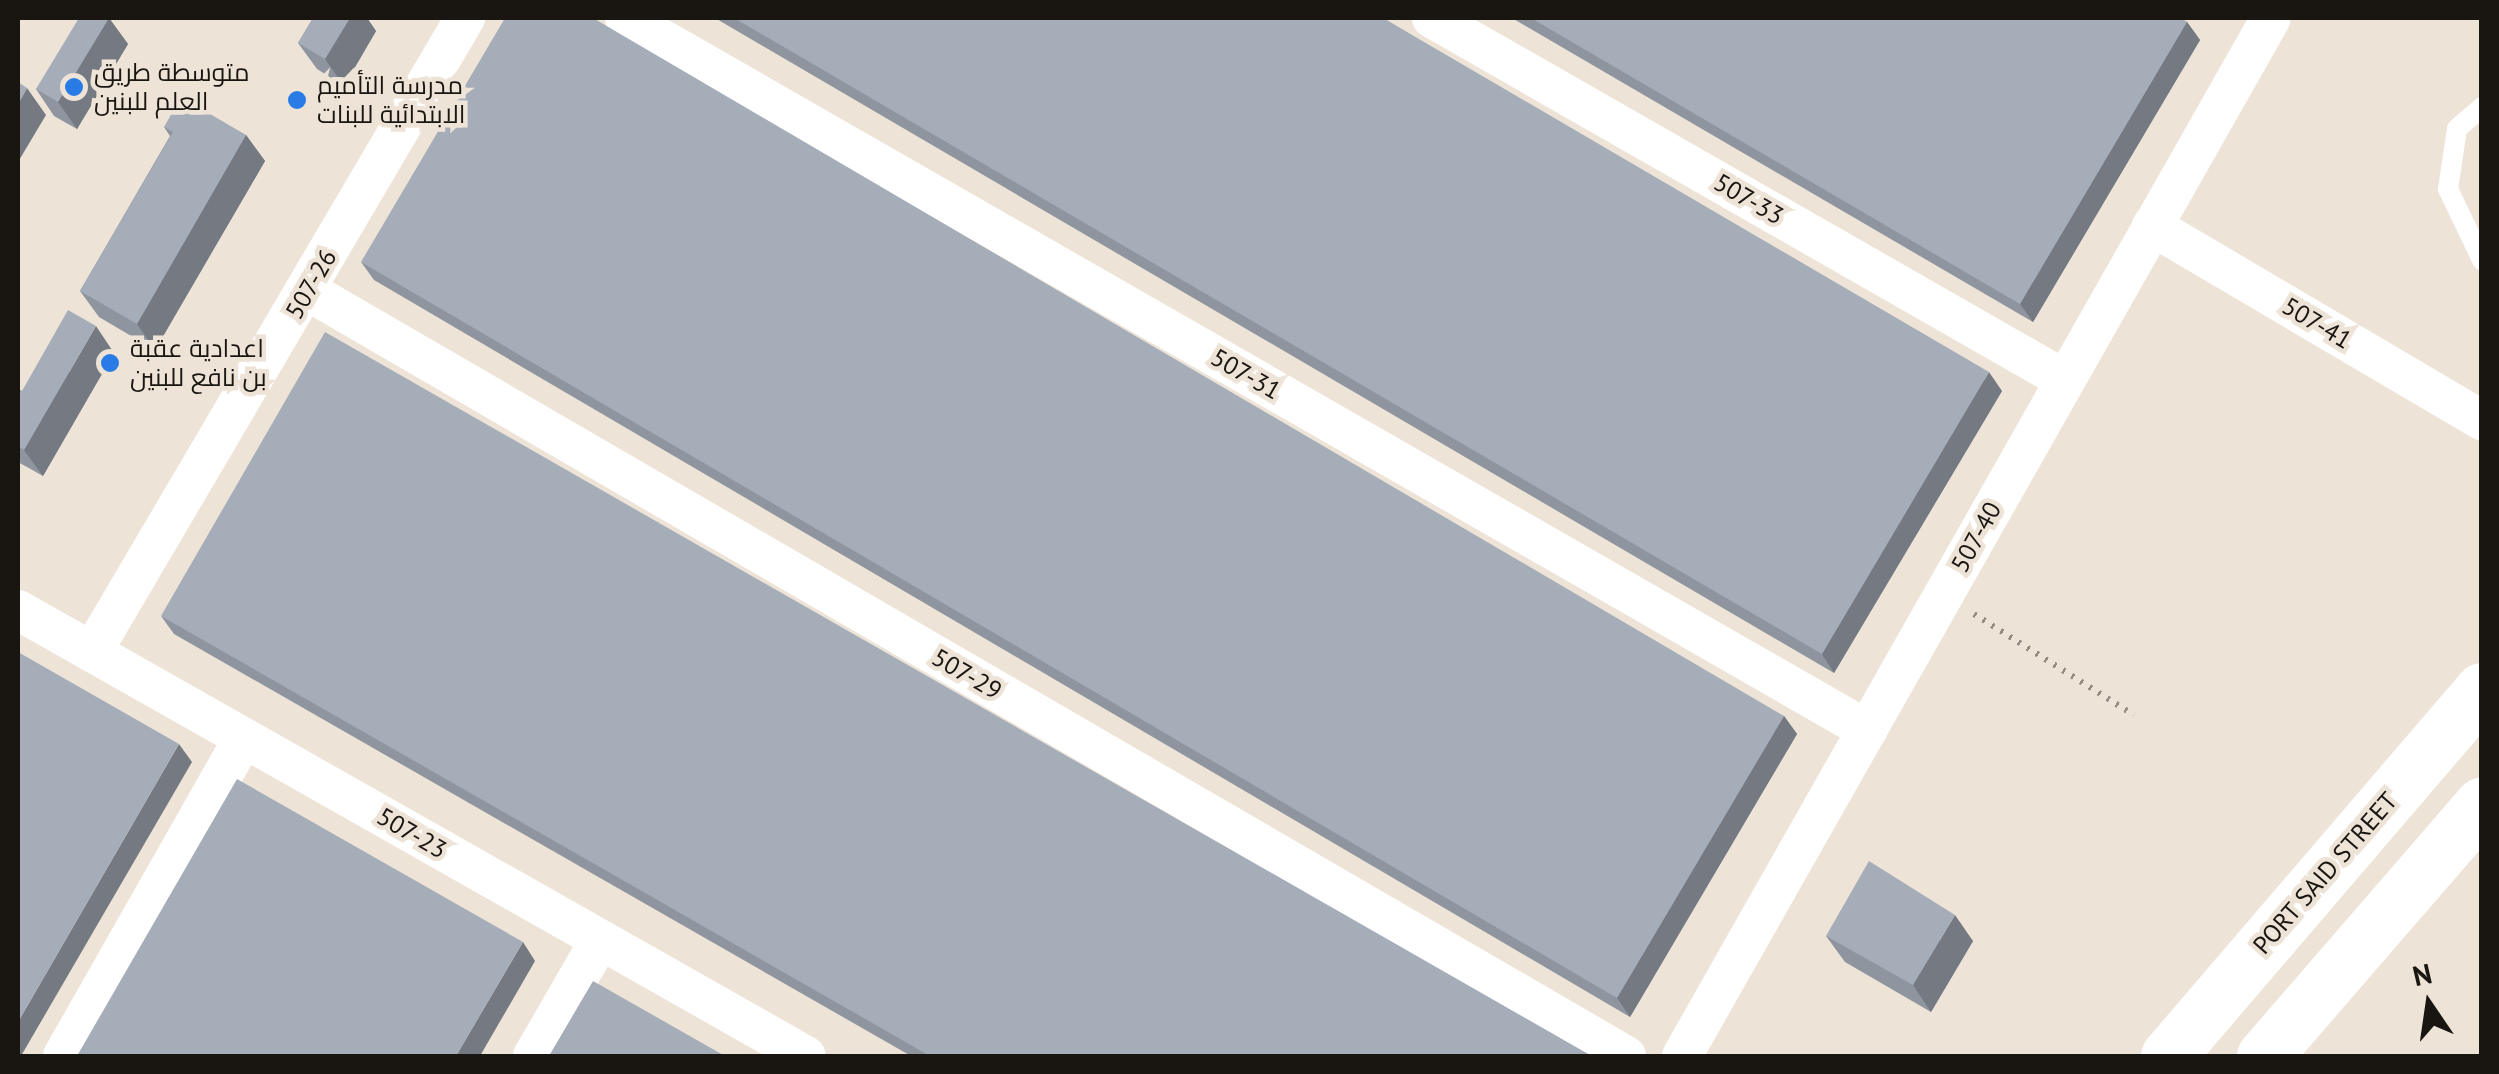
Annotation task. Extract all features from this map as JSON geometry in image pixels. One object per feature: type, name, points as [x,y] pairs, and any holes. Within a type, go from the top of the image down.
[{"type":"main road","name":"PORT SAID STREET","points":[[2168,1056],[2482,690]]},
{"type":"main road","points":[[2264,1056],[2482,804]]},
{"type":"street","name":"507-26","points":[[92,652],[308,291],[465,18]]},
{"type":"street","name":"507-31","points":[[625,18],[1867,730]]},
{"type":"street","name":"507-33","points":[[1432,18],[2065,380]]},
{"type":"street","name":"507-40","points":[[1682,1056],[2266,19]]},
{"type":"street","name":"507-41","points":[[2152,226],[2482,420]]},
{"type":"street","name":"507-29","points":[[308,291],[1626,1056]]},
{"type":"street","name":"507-23","points":[[18,610],[806,1056]]},
{"type":"street","points":[[63,1056],[244,738]]},
{"type":"street","points":[[533,1056],[600,940]]},
{"type":"lane","points":[[2482,106],[2456,128],[2448,189],[2482,260]]},
{"type":"path","points":[[1944,594],[2134,716]]},
{"type":"building","points":[[79,18],[109,18],[58,102],[36,89]]},
{"type":"building","points":[[313,18],[350,18],[325,59],[298,43]]},
{"type":"building","points":[[505,18],[593,18],[1784,716],[1617,998],[361,262]]},
{"type":"building","points":[[734,18],[1383,18],[1989,372],[1822,654]]},
{"type":"building","points":[[1531,18],[2180,18],[2187,22],[2020,304]]},
{"type":"building","points":[[18,82],[27,88],[18,104]]},
{"type":"building","points":[[181,97],[246,135],[137,324],[80,291],[173,132],[164,127]]},
{"type":"building","points":[[68,310],[96,326],[24,450],[18,446],[18,389],[22,391]]},
{"type":"building","points":[[325,332],[1590,1055],[930,1056],[161,616]]},
{"type":"building","points":[[18,652],[179,744],[18,1022]]},
{"type":"building","points":[[237,779],[523,942],[456,1056],[77,1056]]},
{"type":"building","points":[[1869,861],[1955,915],[1913,985],[1826,936]]},
{"type":"building","points":[[593,981],[725,1056],[549,1056]]},
{"type":"place","name":"متوسطة طريق العلم للبنين","points":[[74,87]]},
{"type":"place","name":"مدرسة التأميم الابتدائية للبنات","points":[[297,100]]},
{"type":"place","name":"اعدادية عقبة بن نافع للبنين","points":[[110,363]]}]
